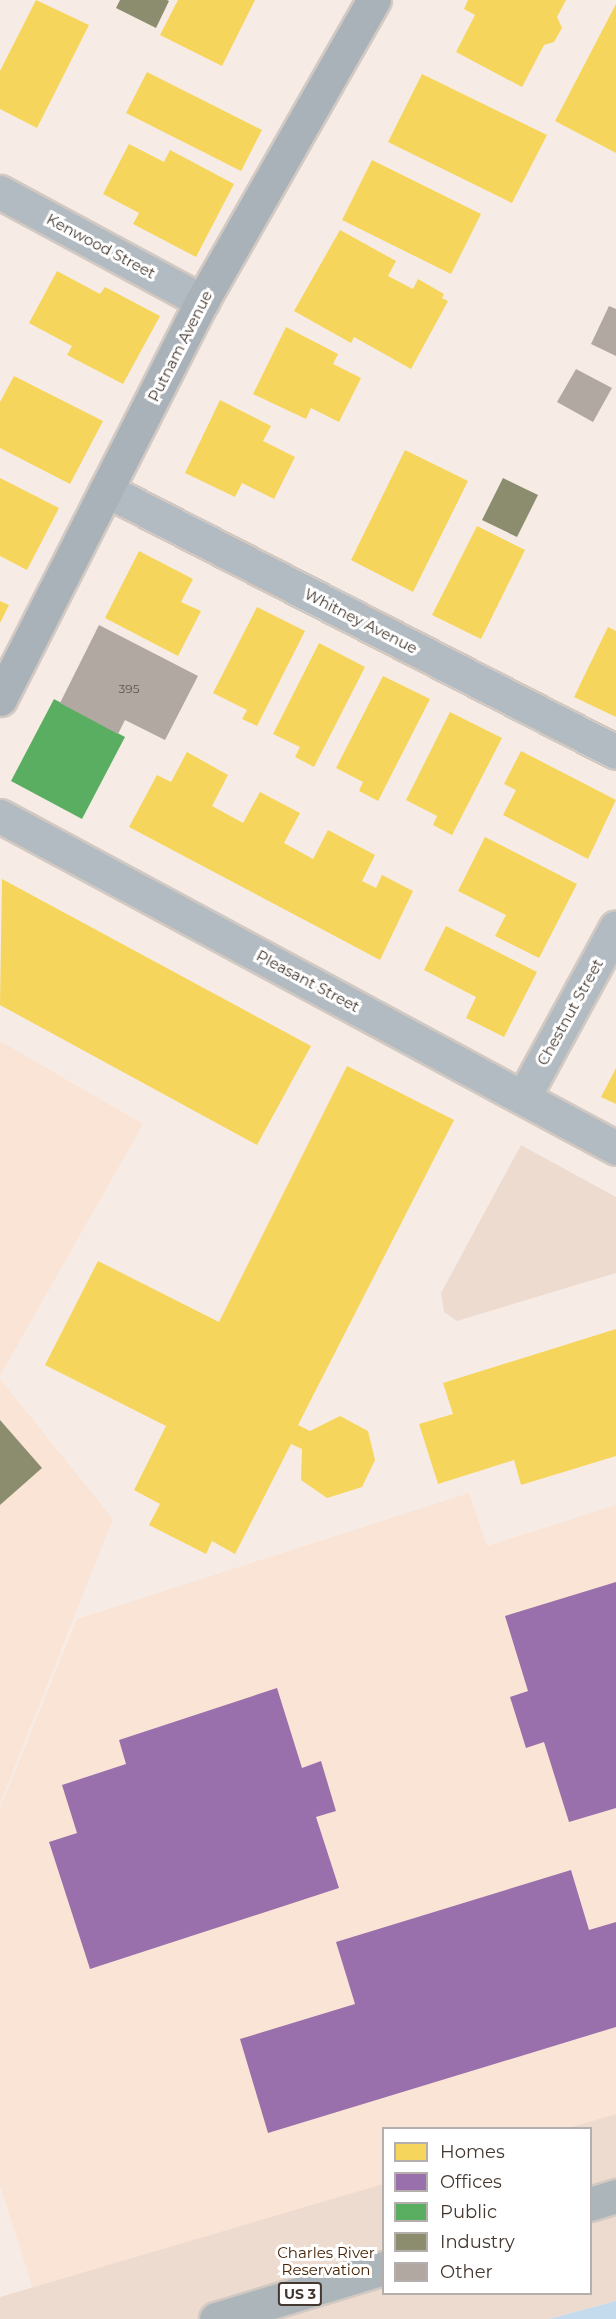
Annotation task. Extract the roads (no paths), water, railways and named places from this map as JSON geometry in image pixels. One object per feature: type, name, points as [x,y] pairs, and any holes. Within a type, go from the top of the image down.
[{"type":"highway","points":[[592,2204],[616,2196]]},
{"type":"highway","name":"US 3","points":[[216,2319],[382,2269]]},
{"type":"main road","name":"Putnam Avenue","points":[[0,699],[202,301],[374,0]]},
{"type":"street","name":"Kenwood Street","points":[[0,192],[202,301]]},
{"type":"street","name":"Whitney Avenue","points":[[106,490],[616,752]]},
{"type":"street","name":"Pleasant Street","points":[[0,816],[524,1096],[616,1148]]},
{"type":"street","name":"Chestnut Street","points":[[524,1096],[616,927]]},
{"type":"water","points":[[616,2301],[616,2319],[549,2319]]},
{"type":"park label","name":"Charles River Reservation","points":[[326,2260]]}]
